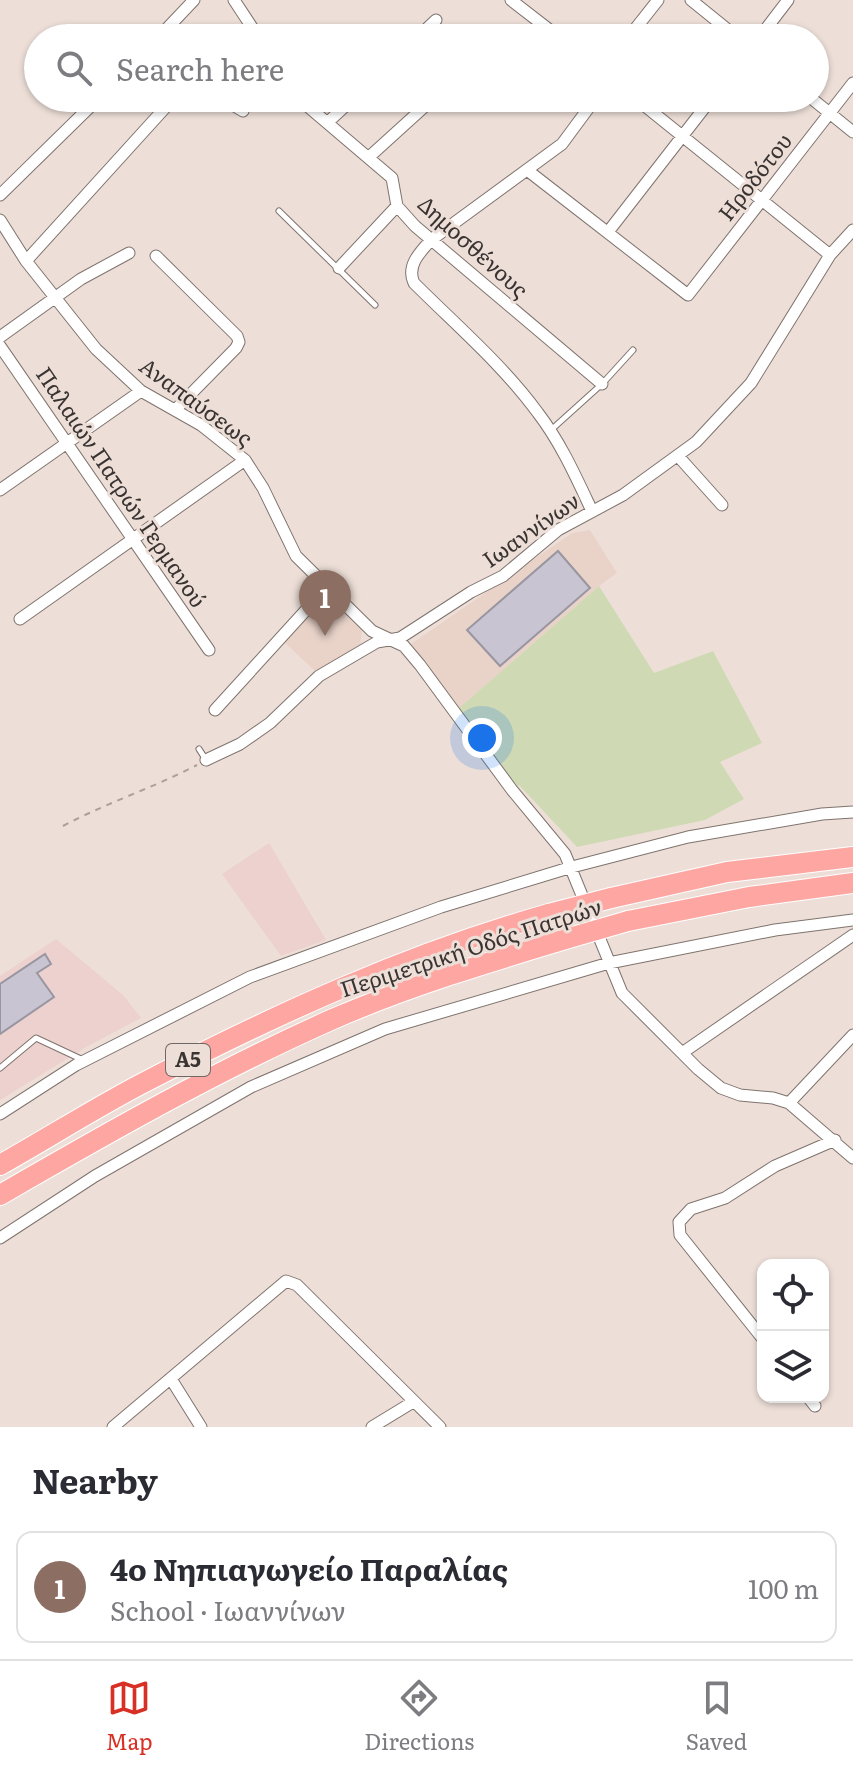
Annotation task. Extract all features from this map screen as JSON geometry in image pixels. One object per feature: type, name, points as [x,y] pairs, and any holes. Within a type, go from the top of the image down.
[{"type":"highway","name":"Περιμετρική Οδός Πατρών","points":[[0,1165],[140,1084],[324,994],[455,944],[549,914],[727,872],[853,857]]},
{"type":"highway","name":"Περιμετρική Οδός Πατρών","points":[[0,1195],[229,1067],[335,1018],[454,973],[628,921],[749,897],[853,883]]},
{"type":"street","points":[[234,0],[250,24]]},
{"type":"street","points":[[511,0],[542,24]]},
{"type":"street","points":[[639,24],[658,0]]},
{"type":"street","points":[[691,0],[721,24]]},
{"type":"street","points":[[770,24],[788,0]]},
{"type":"street","points":[[169,24],[186,2]]},
{"type":"street","points":[[432,24],[436,20]]},
{"type":"street","name":"Ηροδότου","points":[[608,232],[688,295],[853,83]]},
{"type":"street","points":[[0,195],[85,112]]},
{"type":"street","points":[[26,261],[161,112]]},
{"type":"street","name":"Δημοσθένους","points":[[316,112],[392,178],[397,206],[431,240],[602,384]]},
{"type":"street","points":[[328,122],[339,112]]},
{"type":"street","points":[[369,157],[419,112]]},
{"type":"street","points":[[586,112],[570,136],[431,240],[411,268],[411,277],[518,389],[551,431],[592,511]]},
{"type":"street","points":[[652,112],[830,255]]},
{"type":"street","points":[[527,170],[608,232],[701,112]]},
{"type":"street","points":[[830,113],[853,132]]},
{"type":"street","points":[[339,268],[397,206]]},
{"type":"street","name":"Αναπαύσεως","points":[[0,220],[26,261],[57,296],[96,349],[141,391],[201,425],[245,460],[270,500],[296,556],[372,631],[404,646],[420,665],[512,790],[565,854],[622,993],[698,1069],[729,1092],[789,1103]]},
{"type":"street","name":"Ιωαννίνων","points":[[206,760],[240,744],[270,723],[319,676],[377,642],[400,638],[471,592],[503,576],[558,530],[623,495],[678,456],[709,429],[751,383],[778,343],[809,286],[830,255],[853,230]]},
{"type":"street","points":[[0,337],[108,262],[129,253]]},
{"type":"street","points":[[156,256],[237,336],[239,342],[175,410]]},
{"type":"street","name":"Παλαιών Πατρών Γερμανού","points":[[0,346],[209,650]]},
{"type":"street","points":[[0,490],[141,391]]},
{"type":"street","points":[[678,456],[722,505]]},
{"type":"street","points":[[20,619],[245,460]]},
{"type":"street","points":[[215,710],[327,587]]},
{"type":"street","points":[[0,1114],[84,1061],[250,977],[441,907],[572,867],[688,837],[822,814],[853,812]]},
{"type":"street","points":[[0,1238],[95,1176],[251,1087],[385,1029],[609,963],[775,930],[853,920]]},
{"type":"street","points":[[682,1053],[853,935]]},
{"type":"street","points":[[852,1153],[789,1103],[853,1035]]},
{"type":"street","points":[[757,1331],[680,1235],[679,1222],[691,1209],[725,1198],[775,1166],[835,1140]]},
{"type":"street","points":[[113,1427],[286,1281],[297,1285],[440,1427]]},
{"type":"street","points":[[171,1379],[201,1427]]},
{"type":"street","points":[[372,1427],[413,1402]]},
{"type":"lane","points":[[279,211],[375,305]]},
{"type":"lane","points":[[551,431],[602,384],[633,350]]},
{"type":"lane","points":[[199,749],[206,760]]},
{"type":"lane","points":[[0,1068],[36,1038],[84,1061]]},
{"type":"path","points":[[63,826],[206,760]]},
{"type":"shaded area","points":[[590,530],[617,573],[457,710],[411,644],[572,533]]},
{"type":"shaded area","points":[[327,597],[362,630],[360,647],[317,673],[284,642]]},
{"type":"shaded area","points":[[269,843],[326,940],[281,956],[222,874]]},
{"type":"shaded area","points":[[56,939],[123,995],[141,1018],[88,1046],[0,1100],[0,976]]},
{"type":"green space","points":[[599,586],[654,673],[713,651],[762,743],[720,762],[744,799],[705,820],[577,847],[519,785],[516,787],[458,709]]},
{"type":"building","points":[[558,551],[590,588],[500,666],[467,630]]},
{"type":"building","points":[[45,954],[51,964],[37,973],[54,997],[0,1034],[0,984]]},
{"type":"place","name":"4o Νηπιαγωγείο Παραλίας","points":[[325,636]]}]
